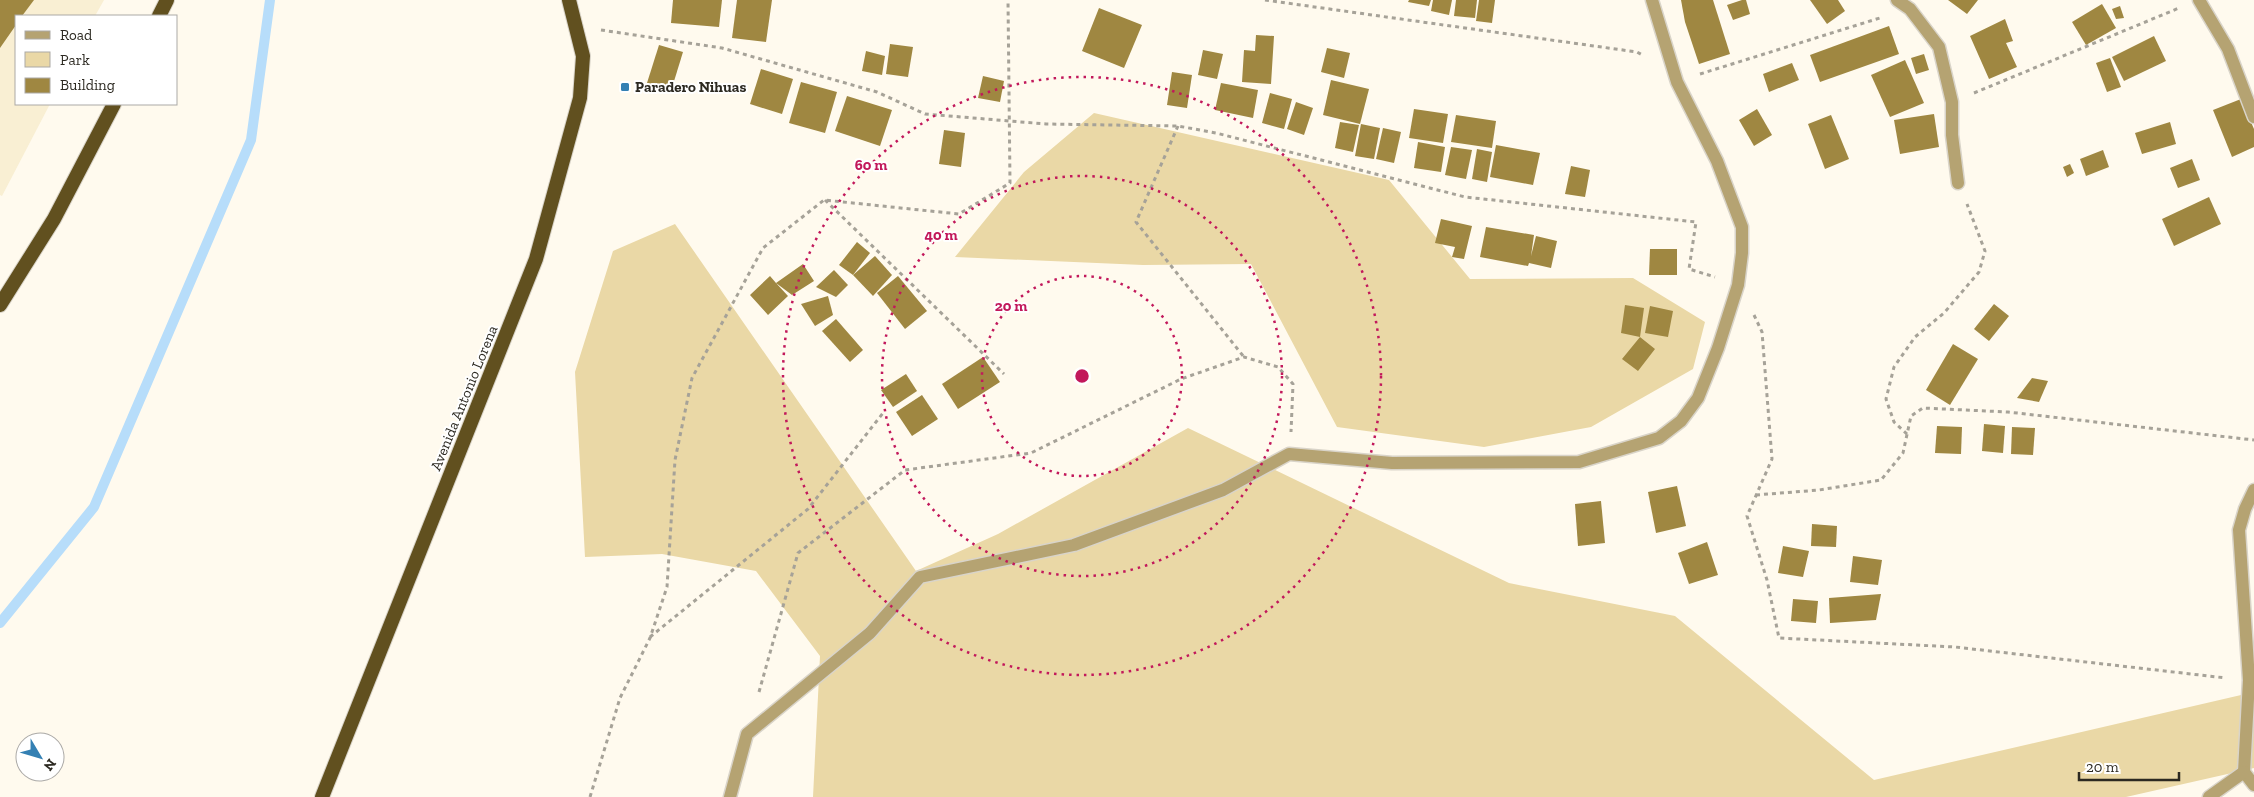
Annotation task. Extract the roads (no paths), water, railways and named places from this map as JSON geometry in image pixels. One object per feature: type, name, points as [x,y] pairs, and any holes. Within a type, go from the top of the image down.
[{"type":"highway","points":[[160,15],[167,0]]},
{"type":"highway","name":"Avenida Antonio Lorena","points":[[322,797],[536,259],[580,98],[583,56],[568,0]]},
{"type":"highway","points":[[0,305],[54,219],[113,105]]},
{"type":"street","points":[[730,797],[747,734],[870,633],[920,577],[1074,545],[1223,490],[1289,454],[1392,463],[1580,462],[1659,438],[1682,421],[1698,398],[1718,348],[1738,285],[1742,253],[1742,227],[1717,161],[1677,82],[1652,0]]},
{"type":"street","points":[[1897,0],[1910,9],[1940,47],[1952,102],[1952,135],[1958,183]]},
{"type":"street","points":[[2199,0],[2228,49],[2254,116]]},
{"type":"street","points":[[2254,490],[2245,509],[2239,530],[2249,680],[2244,772],[2254,785]]},
{"type":"street","points":[[2209,797],[2244,772]]},
{"type":"waterway","points":[[0,623],[94,507],[251,140],[270,0]]},
{"type":"place","name":"Paradero Nihuas","points":[[625,87]]}]
